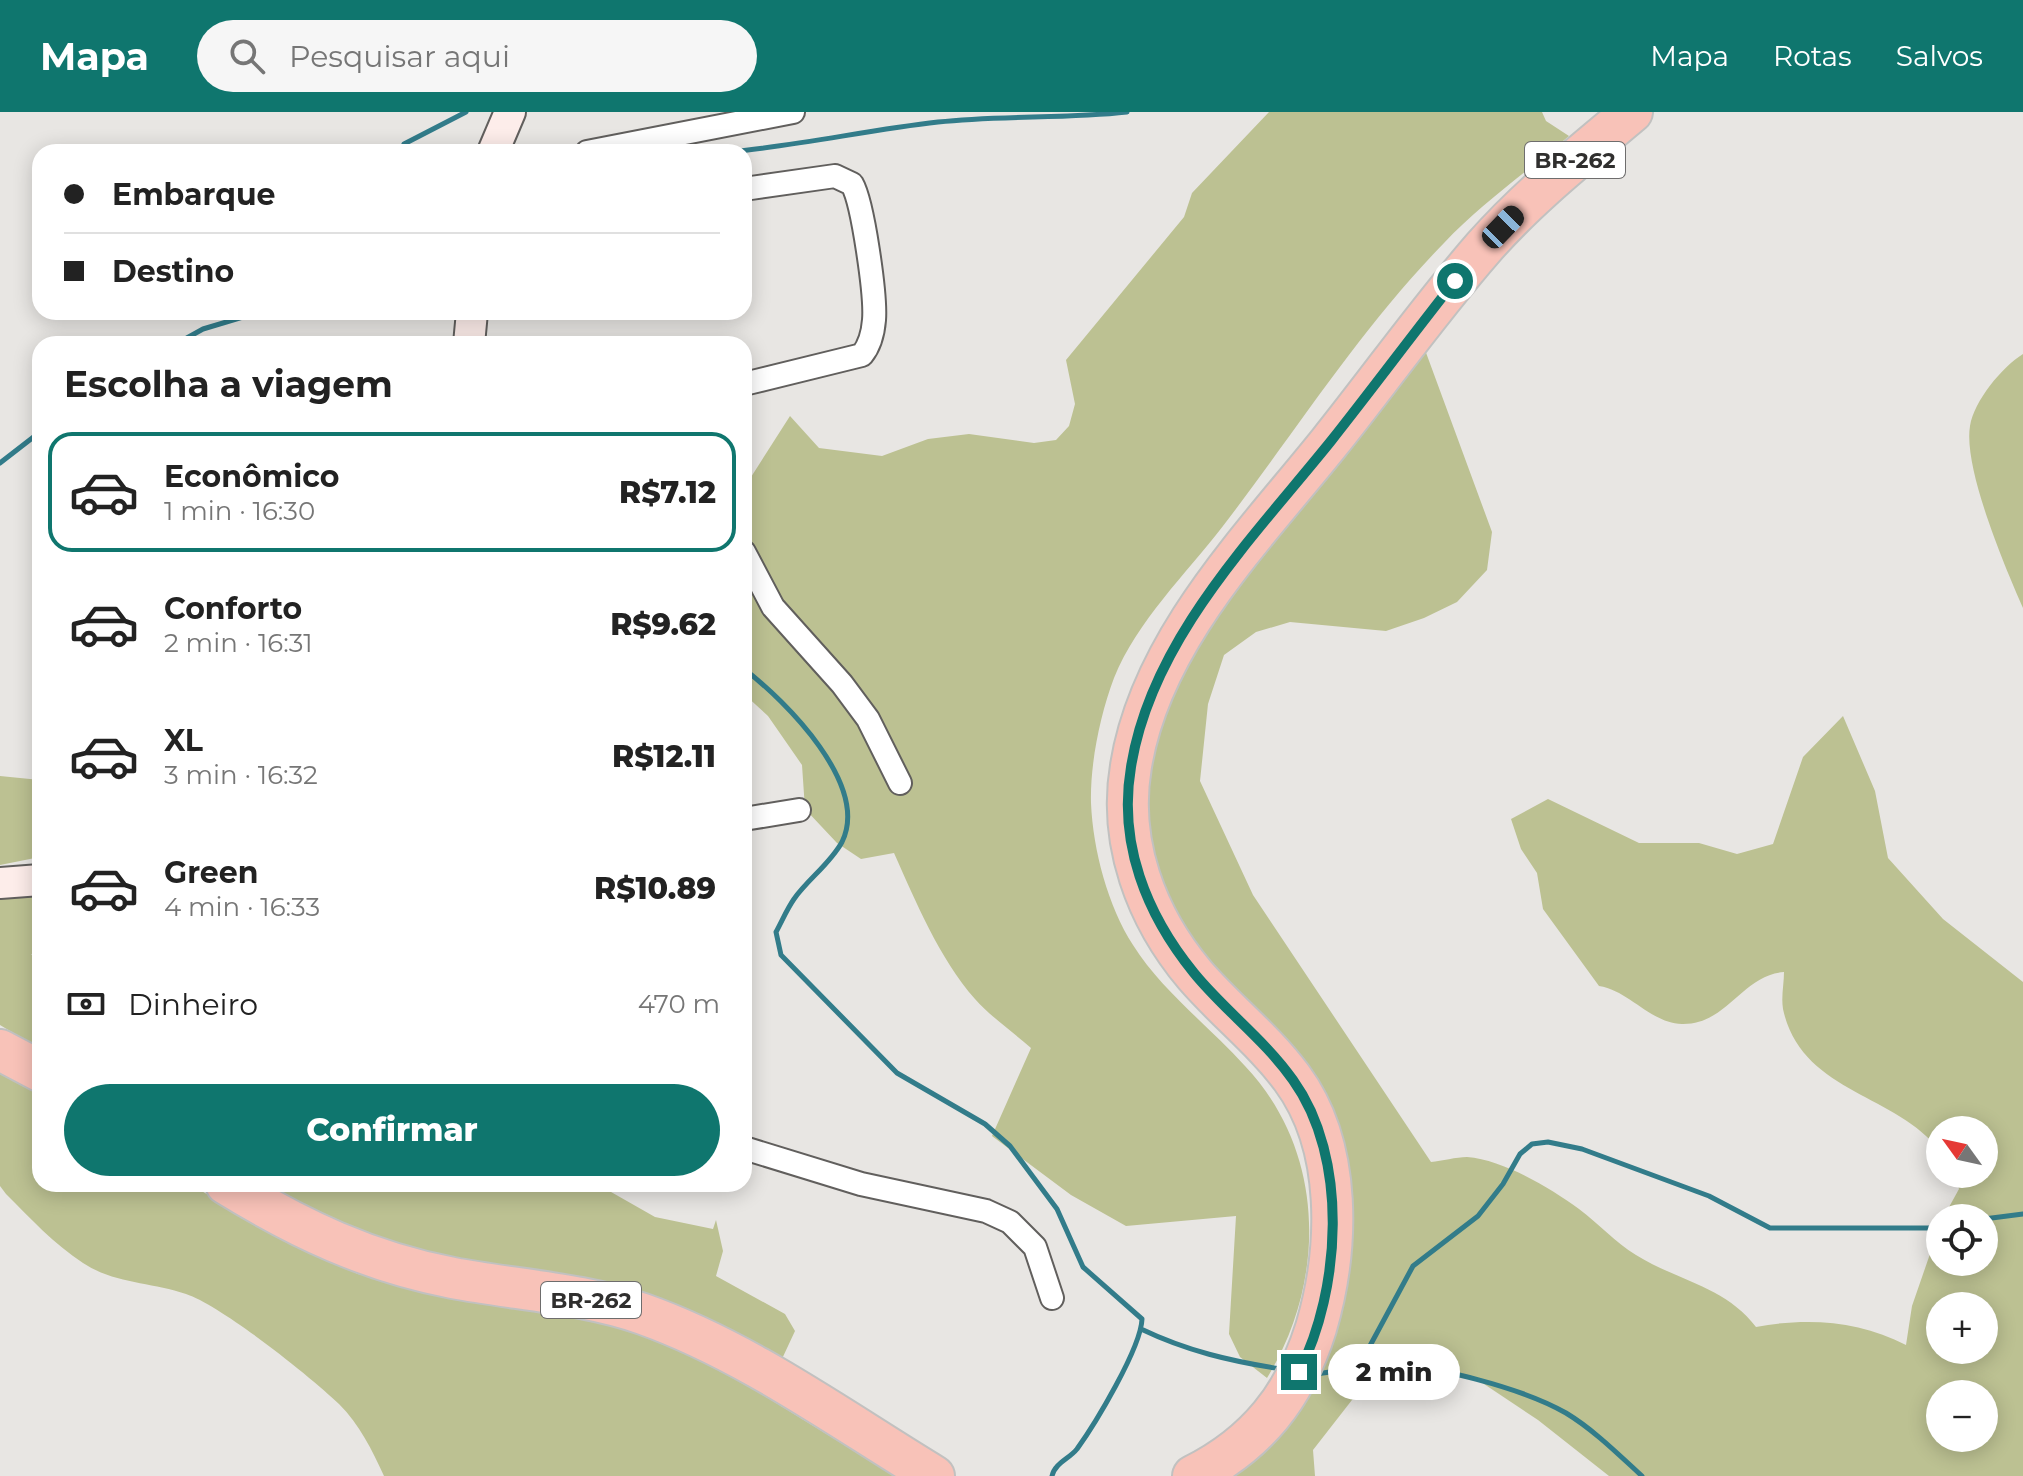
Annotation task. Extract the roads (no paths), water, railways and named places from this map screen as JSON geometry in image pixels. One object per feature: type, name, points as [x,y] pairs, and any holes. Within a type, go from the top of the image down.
[{"type":"highway","name":"BR-262","points":[[1193,1476],[1242,1447],[1271,1419],[1290,1389],[1308,1355],[1319,1319],[1331,1263],[1333,1214],[1329,1171],[1316,1127],[1294,1081],[1194,974],[1162,927],[1141,885],[1131,845],[1128,803],[1130,768],[1140,727],[1155,681],[1171,649],[1437,303],[1520,210],[1632,112]]},
{"type":"highway","points":[[0,1050],[32,1067]]},
{"type":"highway","name":"BR-262","points":[[240,1192],[308,1232],[372,1259],[455,1278],[594,1300],[645,1315],[776,1379],[934,1476]]},
{"type":"street","points":[[628,144],[793,112]]},
{"type":"street","points":[[752,188],[835,176],[852,184],[861,215],[874,320],[868,347],[862,355],[752,382]]},
{"type":"street","points":[[752,567],[773,607],[842,684],[868,719],[900,783]]},
{"type":"street","points":[[752,818],[799,810]]},
{"type":"street","points":[[0,883],[32,881]]},
{"type":"street","points":[[752,1150],[861,1184],[986,1211],[1010,1222],[1035,1247],[1052,1298]]},
{"type":"waterway","points":[[404,144],[466,112]]},
{"type":"waterway","points":[[752,149],[938,122],[1127,112]]},
{"type":"waterway","points":[[190,336],[233,320]]},
{"type":"waterway","points":[[0,463],[32,438]]},
{"type":"waterway","points":[[752,676],[801,723],[819,746],[844,795],[848,820],[837,850],[794,899],[776,932],[781,955],[897,1073],[985,1124],[1010,1146],[1057,1209],[1083,1267],[1142,1319],[1134,1348],[1105,1405],[1077,1449],[1059,1464],[1052,1476]]},
{"type":"waterway","points":[[1316,1374],[1344,1370],[1365,1355],[1413,1266],[1478,1216],[1503,1184],[1520,1154],[1532,1144],[1548,1142],[1582,1149],[1709,1196],[1770,1228],[1926,1228]]},
{"type":"waterway","points":[[1998,1217],[2023,1214]]},
{"type":"waterway","points":[[1141,1329],[1209,1354],[1281,1369]]},
{"type":"waterway","points":[[1365,1355],[1468,1377],[1545,1402],[1586,1427],[1642,1476]]}]
